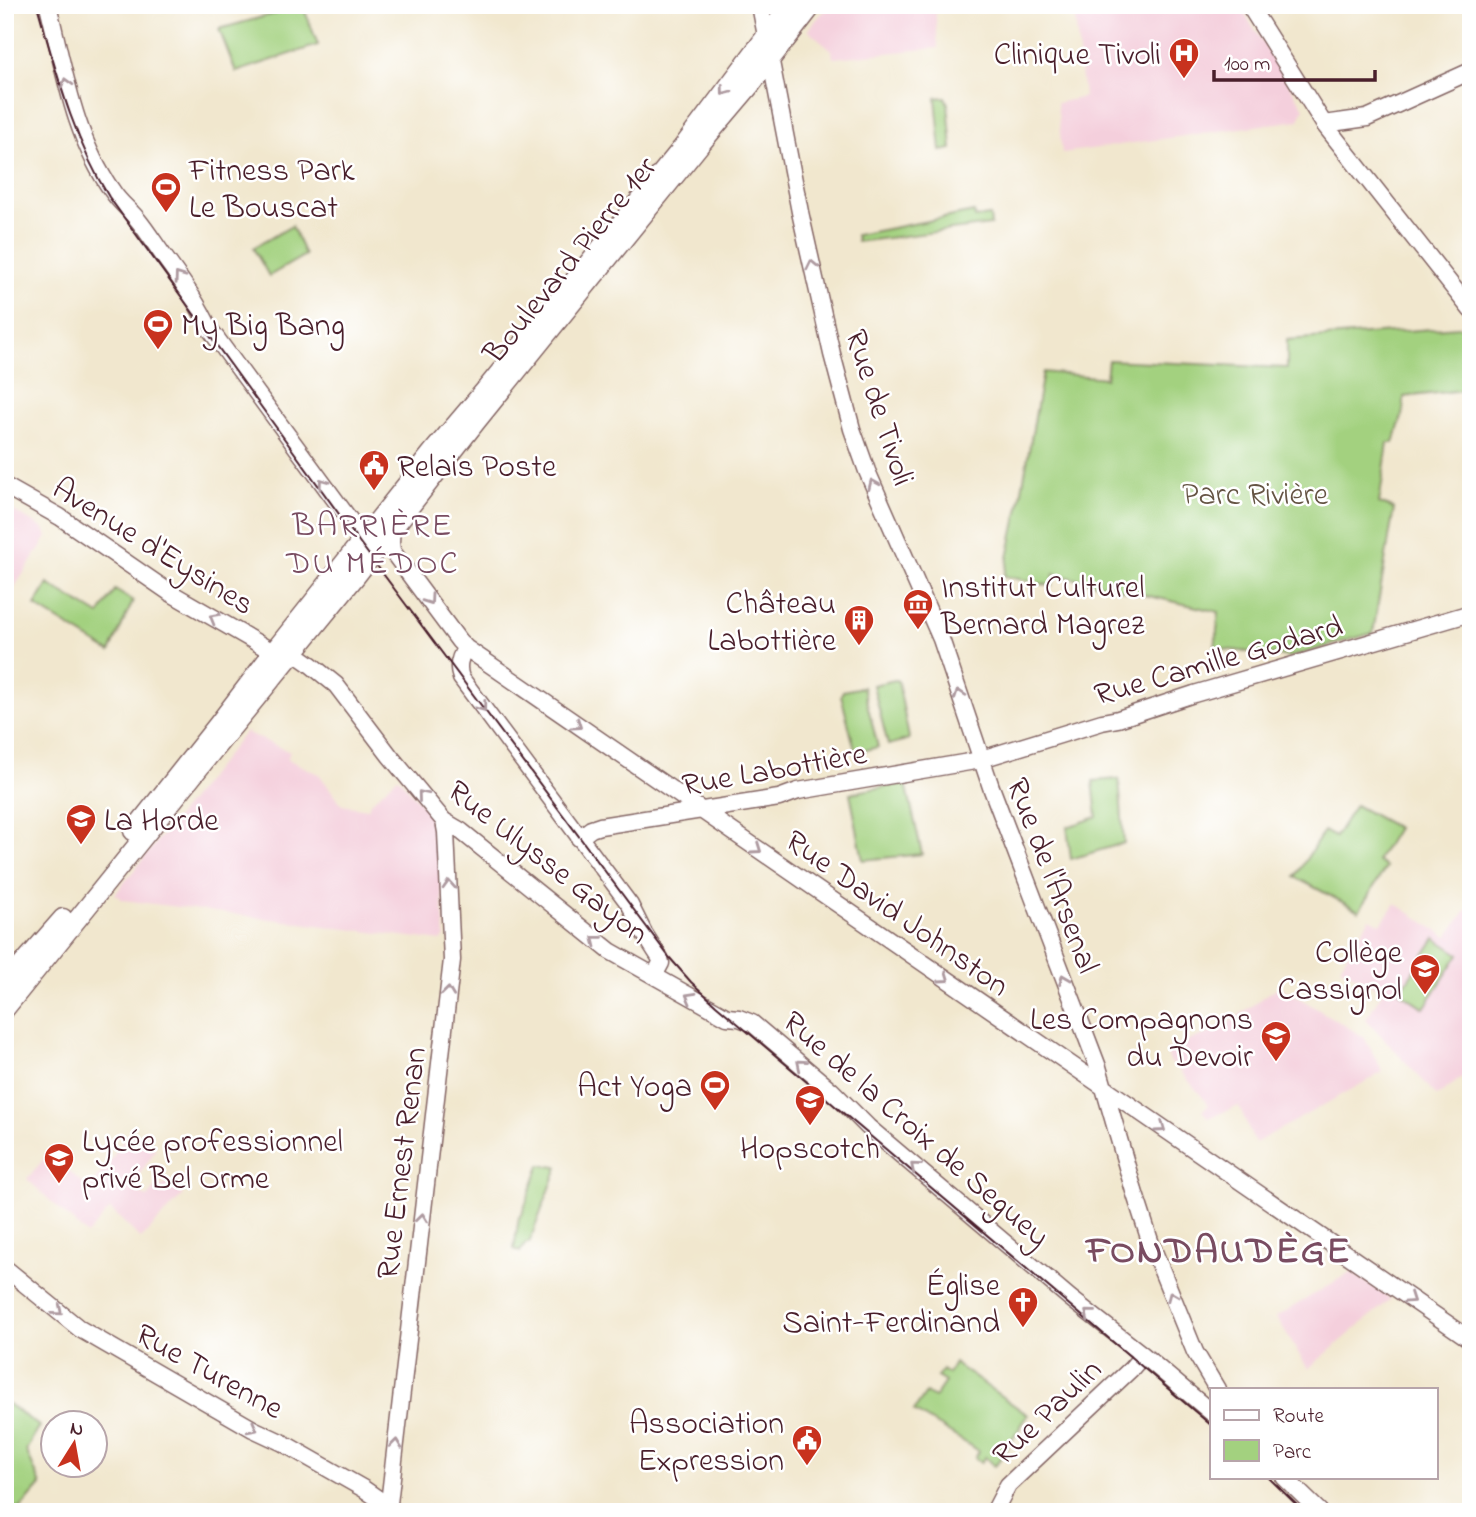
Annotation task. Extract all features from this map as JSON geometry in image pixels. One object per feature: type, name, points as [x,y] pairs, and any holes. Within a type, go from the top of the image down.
[{"type":"main road","name":"Boulevard Pierre 1er","points":[[5,984],[79,899],[363,538],[681,149],[791,5]]},
{"type":"main road","name":"Boulevard Pierre 1er","points":[[5,1009],[292,654],[383,552],[391,532],[476,422],[813,5]]},
{"type":"street","points":[[48,5],[74,109],[105,180],[138,220],[196,301],[209,328],[363,538],[352,566],[319,610],[308,635]]},
{"type":"street","name":"Rue de Tivoli","points":[[761,5],[818,293],[852,429],[867,471],[941,639],[981,759]]},
{"type":"street","points":[[1249,5],[1324,124],[1471,310]]},
{"type":"street","points":[[766,36],[785,41]]},
{"type":"street","points":[[1324,124],[1367,118],[1471,71]]},
{"type":"street","points":[[391,532],[393,516],[418,471]]},
{"type":"street","name":"Avenue d'Eysines","points":[[5,486],[60,517],[169,592],[273,652]]},
{"type":"street","points":[[383,552],[466,648],[460,657],[461,678],[630,905],[660,958],[661,963],[654,976]]},
{"type":"street","name":"Rue Camille Godard","points":[[981,759],[1471,613]]},
{"type":"street","name":"Rue Ulysse Gayon","points":[[308,635],[310,648],[337,685],[390,756],[444,821],[610,951],[727,1017]]},
{"type":"street","name":"Rue David Johnston","points":[[466,648],[1471,1340]]},
{"type":"street","points":[[213,751],[238,710],[267,672],[273,652],[292,654]]},
{"type":"street","name":"Rue Ulysse Gayon","points":[[292,654],[337,685]]},
{"type":"street","name":"Rue Labottière","points":[[579,838],[600,826],[779,798],[798,791],[981,759]]},
{"type":"street","name":"Rue de l'Arsenal","points":[[981,759],[1105,1089],[1151,1244],[1198,1359],[1216,1388]]},
{"type":"street","name":"Rue Ernest Renan","points":[[390,1510],[452,960],[444,821]]},
{"type":"street","name":"Rue de la Croix de Seguey","points":[[727,1017],[746,1020],[758,1027],[831,1090],[868,1127],[1070,1298],[1210,1411]]},
{"type":"street","name":"Rue Turenne","points":[[5,1268],[80,1329],[253,1429],[283,1443],[377,1498],[390,1510]]},
{"type":"street","name":"Rue Paulin","points":[[994,1512],[1008,1485],[1143,1355]]},
{"type":"street","points":[[1285,1478],[1320,1512]]},
{"type":"shaded area","points":[[935,5],[938,48],[833,58],[832,50],[808,30],[827,7]]},
{"type":"shaded area","name":"Clinique Tivoli","points":[[1072,5],[1239,5],[1304,108],[1299,120],[1062,153],[1057,103],[1084,97]]},
{"type":"shaded area","points":[[5,506],[44,529],[47,537],[5,602]]},
{"type":"shaded area","points":[[245,732],[290,752],[287,759],[319,774],[342,805],[368,809],[370,803],[398,777],[437,822],[445,937],[441,941],[123,900],[115,894]]},
{"type":"shaded area","name":"Collège Cassignol","points":[[1395,903],[1447,937],[1471,903],[1471,1071],[1437,1096],[1366,1019],[1383,991],[1340,967],[1370,918],[1381,924]]},
{"type":"shaded area","name":"Les Compagnons du Devoir","points":[[1279,986],[1364,1037],[1383,1072],[1255,1143],[1239,1106],[1208,1118],[1202,1110],[1209,1105],[1170,1061],[1166,1050],[1223,1027]]},
{"type":"shaded area","name":"Lycée professionnel privé Bel Orme","points":[[129,1131],[156,1149],[131,1188],[148,1198],[158,1183],[162,1187],[168,1181],[183,1195],[141,1239],[110,1209],[87,1235],[27,1179],[49,1153],[89,1189]]},
{"type":"shaded area","points":[[1351,1272],[1391,1299],[1308,1369],[1276,1317]]},
{"type":"green space","points":[[303,6],[318,45],[236,72],[219,29]]},
{"type":"green space","points":[[945,97],[952,149],[941,151],[936,98]]},
{"type":"green space","points":[[974,212],[975,218],[990,216],[991,225],[857,242],[856,235]]},
{"type":"green space","points":[[292,226],[305,255],[269,276],[253,248]]},
{"type":"green space","name":"Parc Rivière","points":[[1471,326],[1471,389],[1404,397],[1404,409],[1394,443],[1388,443],[1379,503],[1394,509],[1373,633],[1291,657],[1215,648],[1219,612],[1054,574],[1052,586],[1004,576],[1043,372],[1106,378],[1108,360],[1287,368],[1287,340]]},
{"type":"green space","points":[[48,584],[99,615],[115,590],[133,601],[110,652],[35,606]]},
{"type":"green space","points":[[898,681],[909,738],[888,745],[873,685]]},
{"type":"green space","points":[[863,687],[878,747],[858,752],[855,750],[841,695],[843,691]]},
{"type":"green space","points":[[1119,779],[1124,843],[1071,859],[1067,827],[1097,817],[1093,781]]},
{"type":"green space","points":[[906,783],[922,854],[863,860],[850,793]]},
{"type":"green space","points":[[1355,805],[1397,828],[1377,861],[1386,867],[1359,911],[1295,877],[1324,831],[1335,837]]},
{"type":"green space","points":[[1435,938],[1459,954],[1424,1008],[1400,992]]},
{"type":"green space","points":[[540,1165],[558,1167],[529,1243],[526,1243],[520,1252],[514,1249],[519,1217]]},
{"type":"green space","points":[[954,1363],[1028,1415],[994,1466],[985,1457],[981,1462],[975,1458],[979,1451],[914,1411],[926,1393],[934,1398],[945,1382],[937,1377],[942,1370],[948,1374]]},
{"type":"green space","points":[[5,1402],[38,1425],[26,1450],[41,1485],[19,1510],[5,1502]]},
{"type":"tram line","points":[[37,5],[75,128],[109,197],[360,543],[669,957],[716,1005],[1210,1424]]},
{"type":"tram line","points":[[1269,1478],[1304,1512]]},
{"type":"place","name":"Clinique Tivoli","points":[[1184,80]]},
{"type":"place","name":"Fitness Park Le Bouscat","points":[[166,214]]},
{"type":"place","name":"My Big Bang","points":[[158,351]]},
{"type":"place","name":"Relais Poste","points":[[374,492]]},
{"type":"place","name":"Institut Culturel Bernard Magrez","points":[[918,631]]},
{"type":"place","name":"Château Labottière","points":[[859,647]]},
{"type":"place","name":"La Horde","points":[[81,846]]},
{"type":"place","name":"Collège Cassignol","points":[[1425,996]]},
{"type":"place","name":"Les Compagnons du Devoir","points":[[1276,1063]]},
{"type":"place","name":"Act Yoga","points":[[715,1112]]},
{"type":"place","name":"Hopscotch","points":[[810,1127]]},
{"type":"place","name":"Lycée professionnel privé Bel Orme","points":[[59,1185]]},
{"type":"place","name":"Église Saint-Ferdinand","points":[[1023,1329]]},
{"type":"place","name":"Association Expression","points":[[807,1467]]},
{"type":"district","name":"BARRIÈRE DU MÉDOC","points":[[373,542]]},
{"type":"district","name":"FONDAUDÈGE","points":[[1219,1249]]}]
